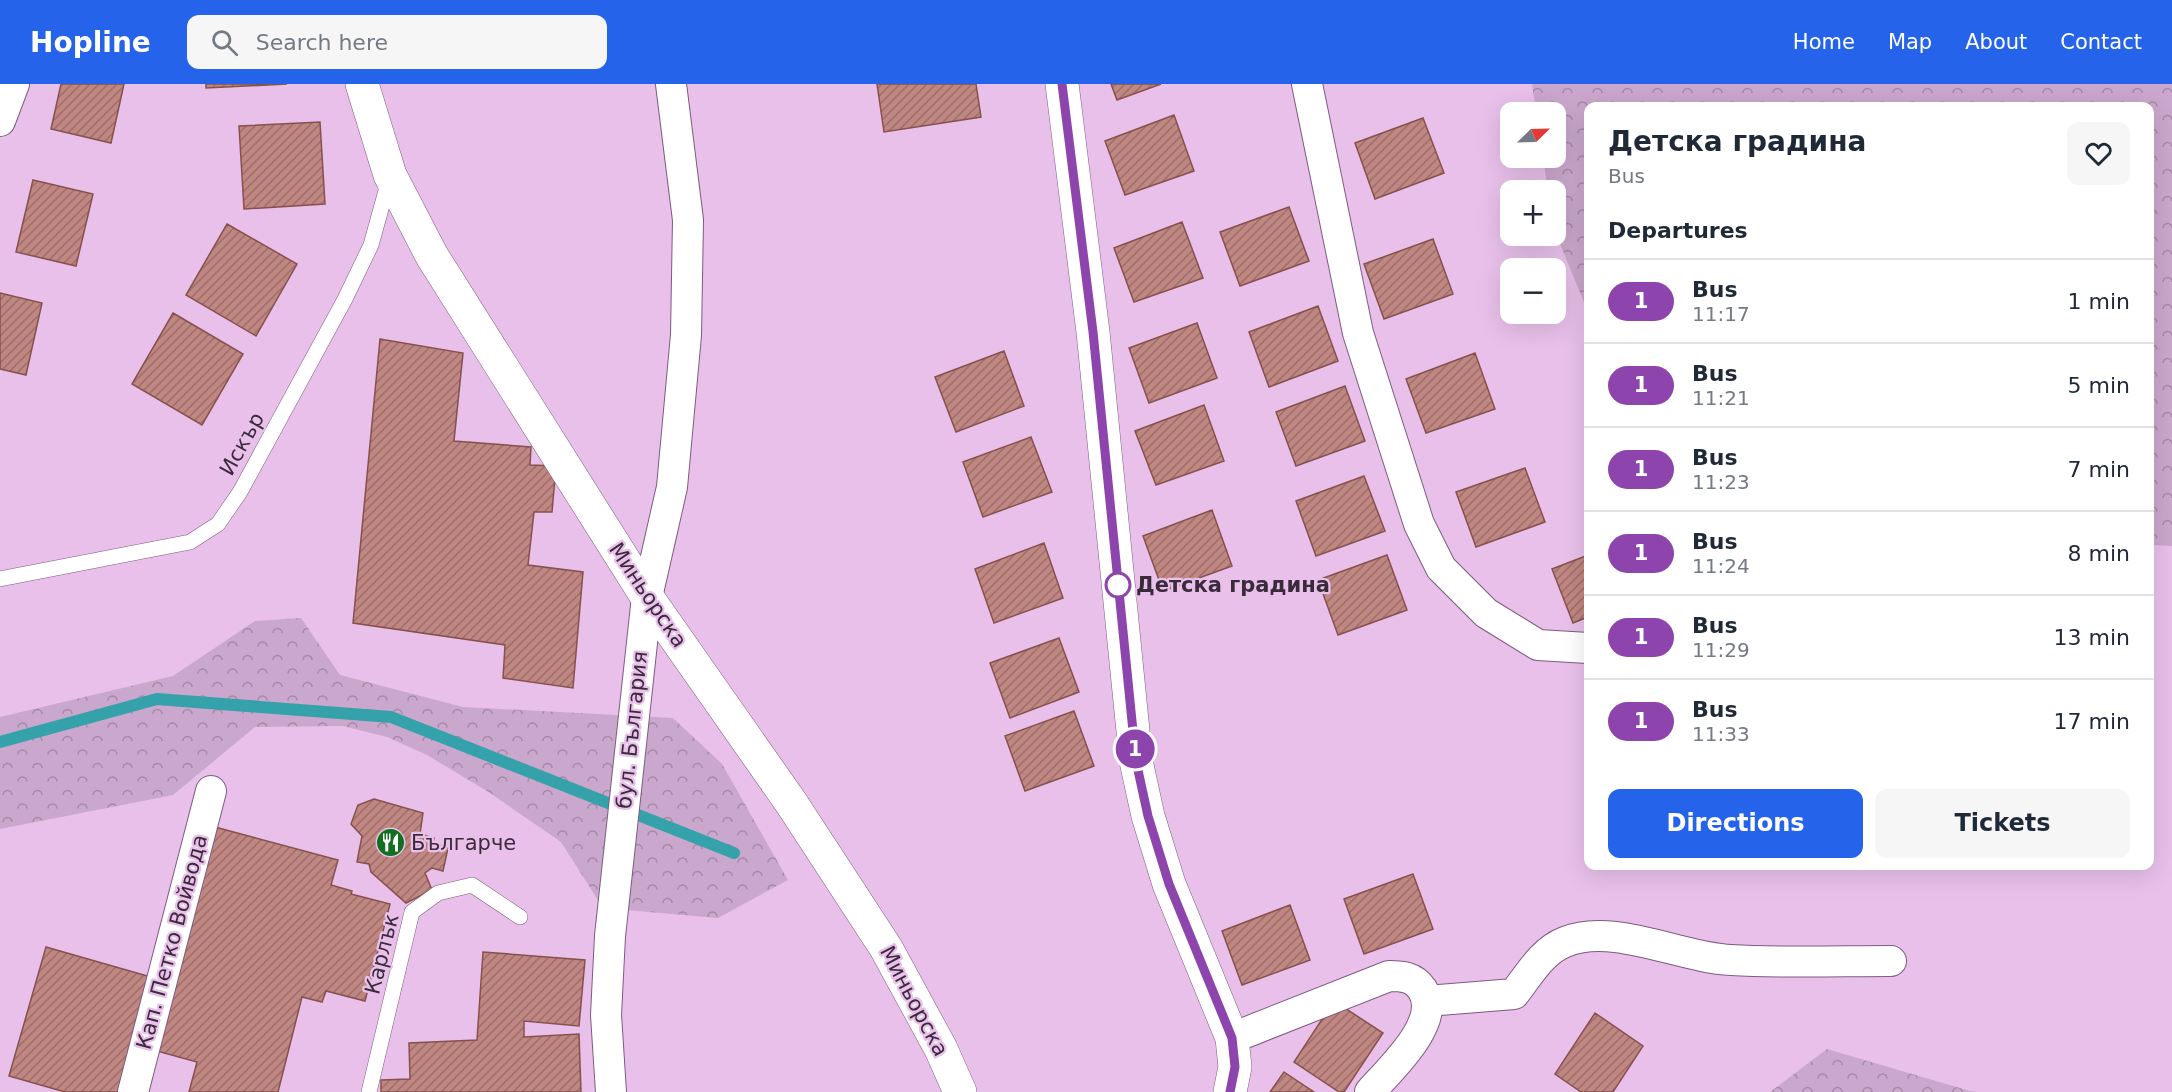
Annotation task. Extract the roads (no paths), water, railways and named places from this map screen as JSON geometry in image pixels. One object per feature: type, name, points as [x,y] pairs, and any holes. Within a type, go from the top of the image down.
[{"type":"street","points":[[0,121],[14,84]]},
{"type":"street","name":"Миньорска","points":[[362,84],[390,175],[432,256],[647,597],[792,804],[886,948],[941,1049],[960,1092]]},
{"type":"street","name":"бул. България","points":[[611,1092],[606,1015],[610,936],[647,597],[672,488],[686,335],[688,220],[671,84]]},
{"type":"street","points":[[1062,84],[1093,332],[1136,761],[1148,816],[1169,884],[1232,1038],[1235,1067],[1230,1092]]},
{"type":"street","points":[[1307,84],[1358,333],[1419,524],[1427,542],[1440,568],[1486,614],[1538,645],[1584,648]]},
{"type":"street","name":"Кап. Петко Войвода","points":[[133,1092],[211,791]]},
{"type":"street","points":[[1427,1001],[1514,994],[1547,952],[1565,942],[1583,937],[1613,937],[1729,960],[1891,961]]},
{"type":"street","points":[[1232,1038],[1389,976],[1404,976],[1417,982],[1424,992],[1427,1001],[1427,1016],[1419,1034],[1370,1092]]},
{"type":"lane","name":"Искър","points":[[0,579],[190,542],[218,524],[240,492],[345,299],[371,245],[390,175]]},
{"type":"lane","name":"Карлък","points":[[369,1092],[411,912],[438,893],[472,885],[520,917]]},
{"type":"waterway","points":[[0,742],[157,699],[391,717],[734,853]]},
{"type":"place","name":"Детска градина","points":[[1118,585]]},
{"type":"place","name":"Българче","points":[[390,843]]}]
